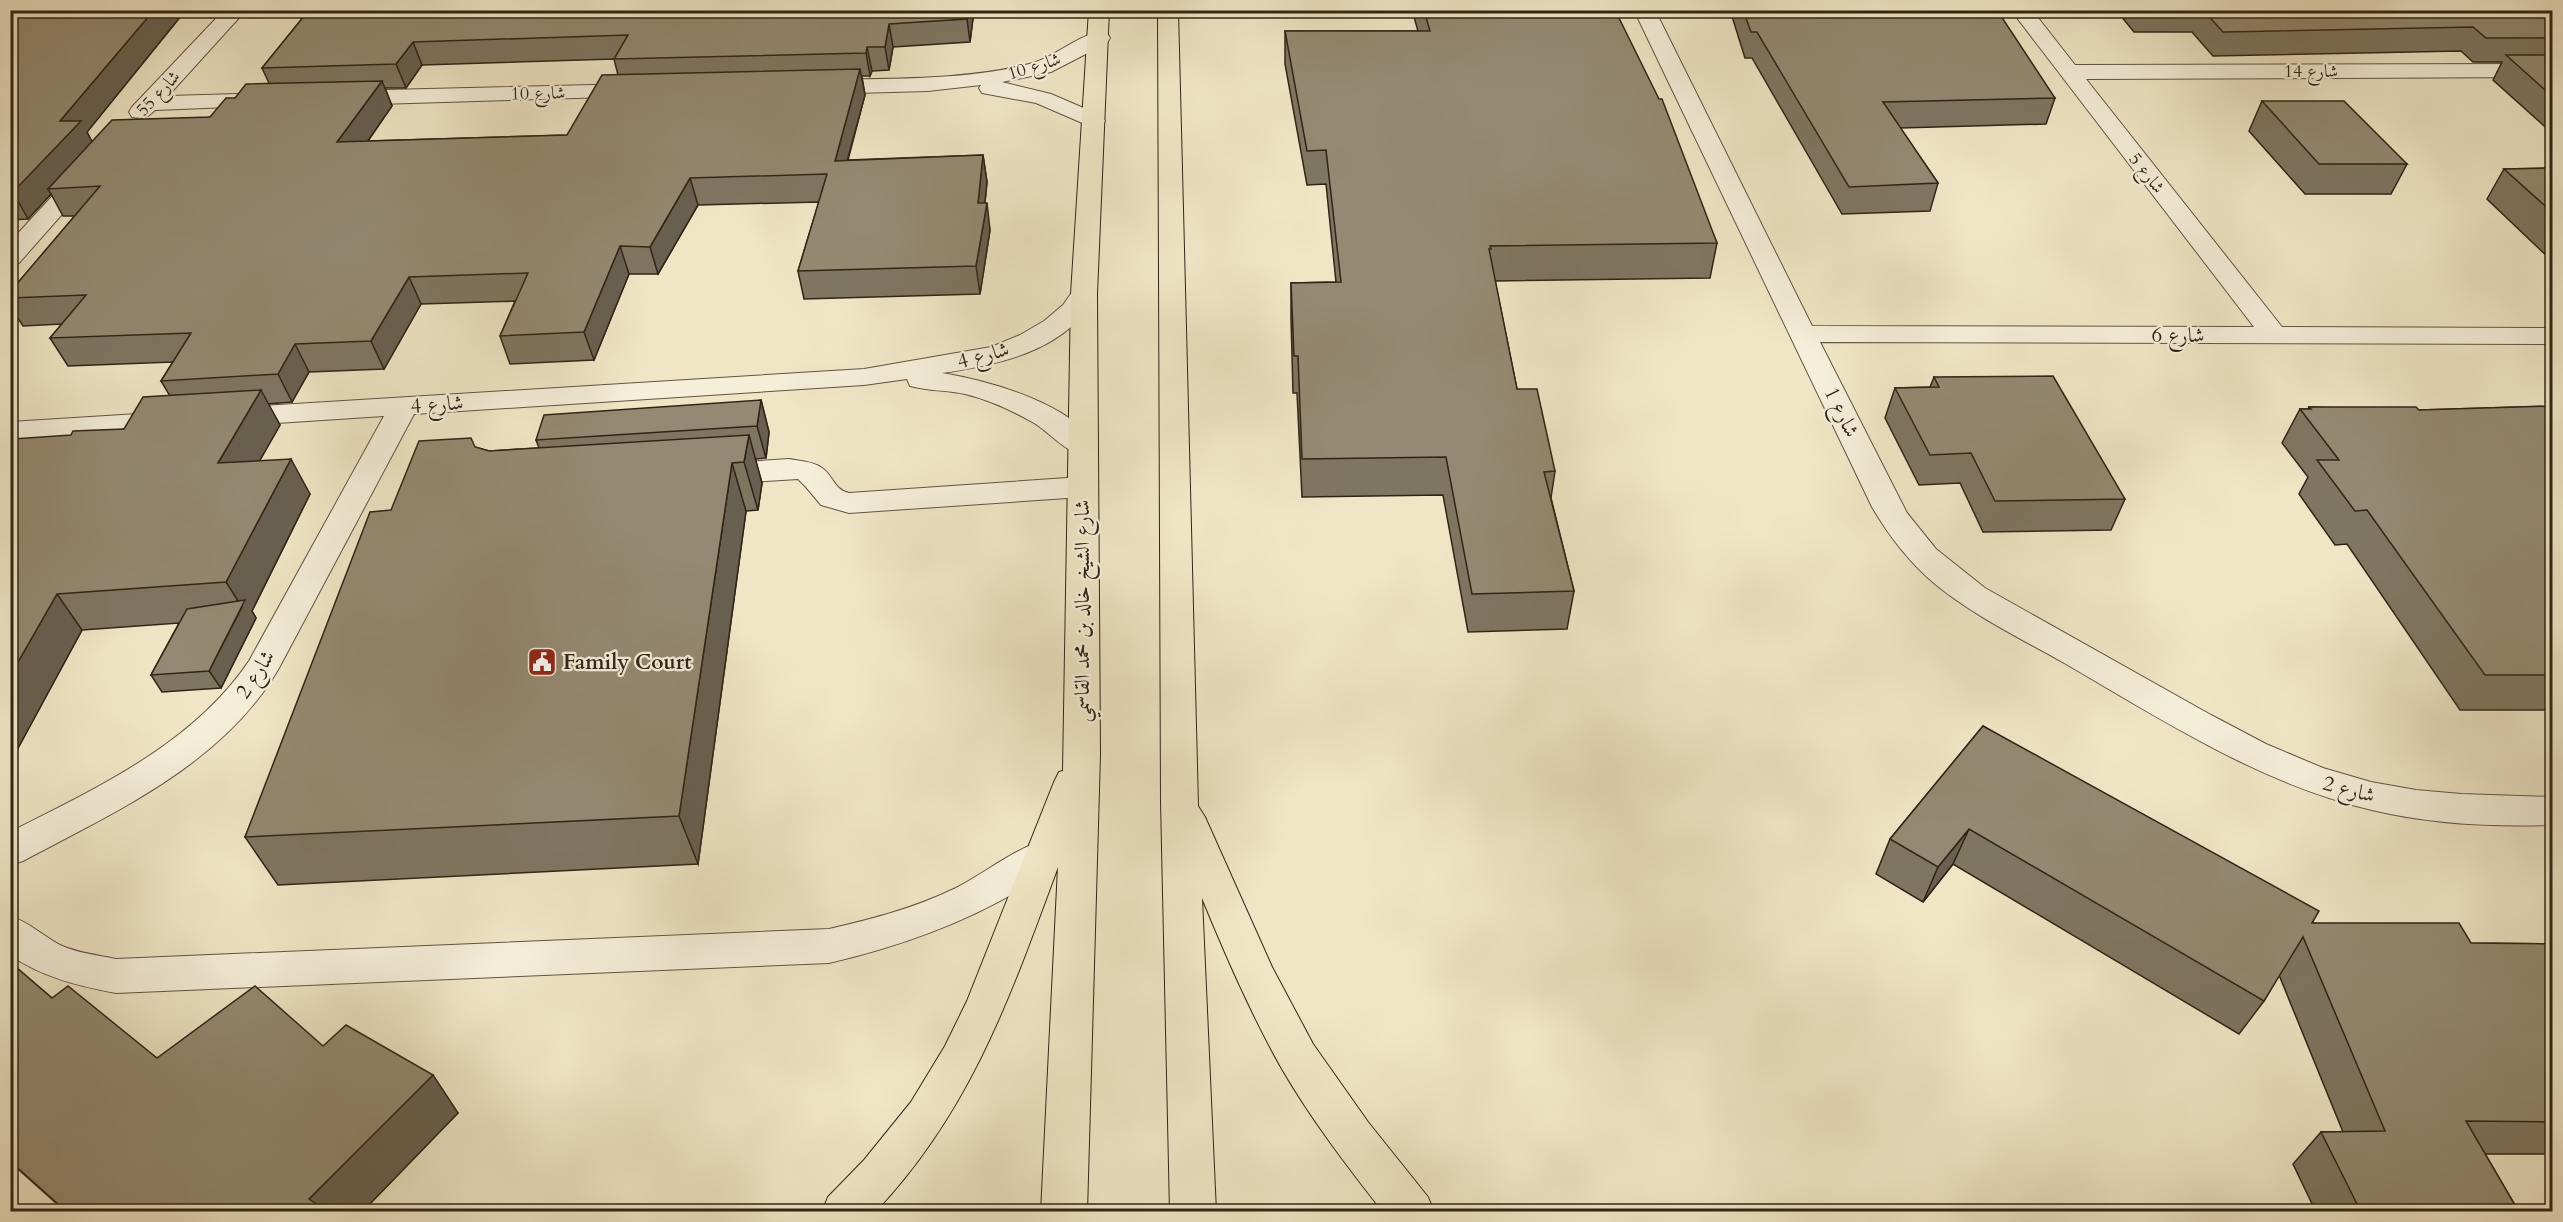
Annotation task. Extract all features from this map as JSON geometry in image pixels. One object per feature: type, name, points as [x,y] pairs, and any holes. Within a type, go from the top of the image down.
[{"type":"main road","name":"شارع الشيخ خالد بن محمد القاسمي","points":[[1064,1212],[1082,755],[1084,294],[1099,10]]},
{"type":"main road","points":[[1168,10],[1179,802],[1193,1212]]},
{"type":"main road","points":[[844,1212],[880,1175],[926,1116],[960,1059],[987,1003],[1082,755]]},
{"type":"main road","points":[[1179,802],[1252,968],[1298,1056],[1353,1140],[1412,1212]]},
{"type":"street","name":"شارع 55","points":[[126,129],[236,10]]},
{"type":"street","name":"شارع 1","points":[[1644,10],[1900,530],[1919,553],[1943,575],[1973,596],[2162,705]]},
{"type":"street","name":"شارع 5","points":[[2021,10],[2274,335]]},
{"type":"street","name":"شارع 10","points":[[796,87],[928,84],[1027,72],[1058,61],[1099,38]]},
{"type":"street","name":"شارع 14","points":[[2069,72],[2553,70]]},
{"type":"street","name":"شارع 10","points":[[928,84],[1026,92],[1053,100],[1094,121]]},
{"type":"street","name":"شارع 10","points":[[328,98],[652,91]]},
{"type":"street","points":[[148,103],[292,99]]},
{"type":"street","points":[[10,258],[102,154]]},
{"type":"street","name":"شارع 4","points":[[10,431],[864,377],[969,361],[1001,352],[1030,341],[1054,327],[1072,310],[1084,294]]},
{"type":"street","name":"شارع 6","points":[[1803,334],[2553,336]]},
{"type":"street","name":"شارع 4","points":[[864,377],[940,381],[992,392],[1043,415],[1083,446]]},
{"type":"street","name":"شارع 2","points":[[10,850],[98,804],[188,748],[219,722],[245,694],[268,657],[404,406]]},
{"type":"street","points":[[684,476],[800,470],[811,474],[823,493],[830,498],[849,503],[1082,488]]},
{"type":"street","name":"شارع 2","points":[[2162,705],[2263,760],[2316,781],[2371,796],[2436,807],[2553,811]]},
{"type":"street","points":[[10,932],[32,950],[70,968],[116,976],[830,946],[914,924],[961,905],[1005,882],[1044,855]]},
{"type":"building","points":[[10,10],[154,10],[60,121],[81,121],[13,192],[10,192]]},
{"type":"building","points":[[309,10],[968,10],[967,19],[889,24],[885,47],[867,47],[866,53],[614,59],[628,35],[413,42],[396,64],[262,68]]},
{"type":"building","points":[[1424,10],[1615,10],[1659,99],[1662,99],[1717,243],[1490,246],[1517,389],[1537,389],[1555,471],[1544,472],[1574,591],[1472,594],[1446,457],[1302,459],[1298,356],[1294,356],[1291,283],[1341,282],[1326,150],[1307,151],[1285,31],[1430,31]]},
{"type":"building","points":[[1743,10],[1969,10],[1971,13],[1999,13],[2055,98],[1883,102],[1938,183],[1849,187],[1757,32],[1751,32]]},
{"type":"building","points":[[2203,10],[2553,10],[2553,38],[2486,38],[2473,27],[2223,32]]},
{"type":"building","points":[[2506,55],[2553,55],[2553,97]]},
{"type":"building","points":[[860,69],[835,161],[983,155],[978,203],[987,203],[976,266],[798,271],[827,174],[690,178],[650,247],[620,246],[584,332],[500,336],[528,273],[409,277],[371,341],[295,344],[278,374],[161,381],[191,333],[50,338],[86,295],[10,298],[10,292],[100,186],[48,189],[112,120],[210,117],[226,98],[235,98],[246,84],[382,81],[337,142],[567,135],[602,75]]},
{"type":"building","points":[[2262,101],[2344,101],[2407,164],[2319,164]]},
{"type":"building","points":[[2553,168],[2553,213],[2504,169]]},
{"type":"building","points":[[2053,376],[2125,499],[1995,501],[1971,453],[1930,455],[1895,388],[1939,387],[1934,377]]},
{"type":"building","points":[[261,390],[218,463],[291,459],[226,582],[57,594],[10,676],[10,443],[13,439],[71,435],[73,431],[124,429],[143,397]]},
{"type":"building","points":[[761,400],[757,426],[536,440],[544,415]]},
{"type":"building","points":[[2553,406],[2553,675],[2485,675],[2367,510],[2355,511],[2317,460],[2339,460],[2300,409],[2311,409],[2309,407],[2416,407],[2419,410]]},
{"type":"building","points":[[749,435],[744,462],[732,463],[679,816],[245,837],[370,512],[391,510],[419,441],[471,438],[475,447],[489,451]]},
{"type":"building","points":[[245,600],[209,671],[151,675],[187,609]]},
{"type":"building","points":[[1983,726],[2319,911],[2312,923],[2459,923],[2471,943],[2553,944],[2553,1122],[2466,1121],[2519,1212],[2361,1212],[2321,1132],[2385,1131],[2303,937],[2264,1001],[1969,829],[1938,867],[1890,839]]},
{"type":"building","points":[[10,962],[52,998],[68,986],[157,1058],[255,986],[323,1046],[346,1025],[433,1075],[309,1199],[328,1212],[67,1212],[10,1161]]},
{"type":"place","name":"Family Court","points":[[542,662]]}]
